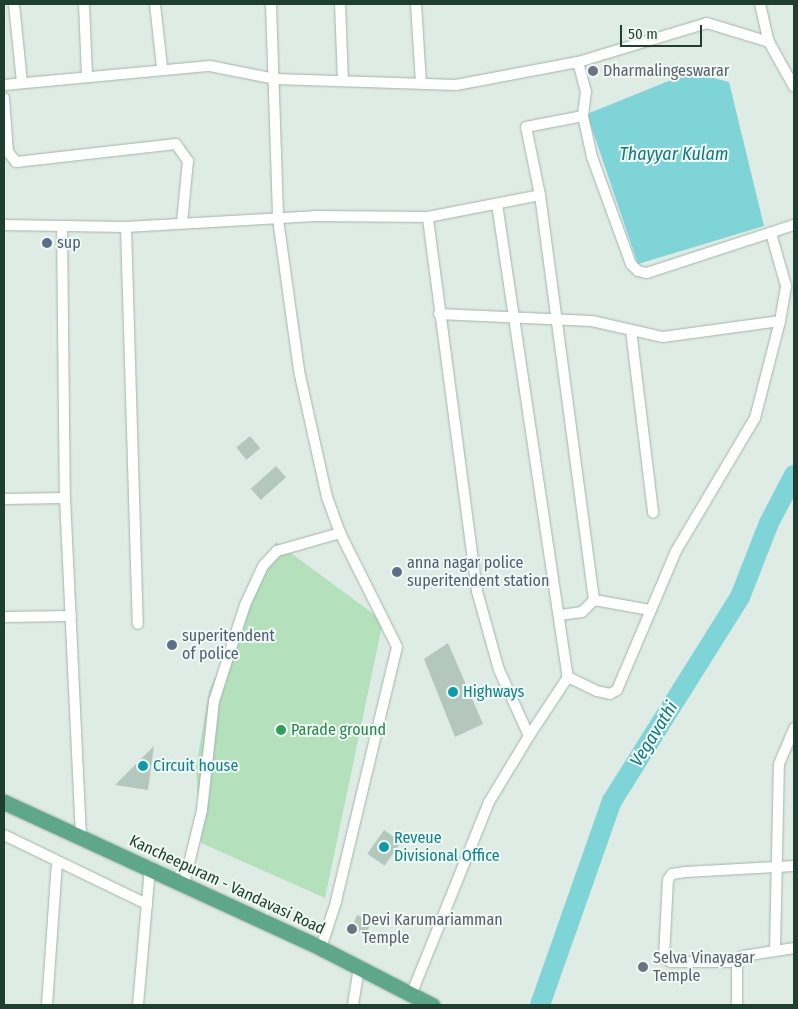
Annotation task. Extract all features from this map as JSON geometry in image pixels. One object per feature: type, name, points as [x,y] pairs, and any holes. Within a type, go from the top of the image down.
[{"type":"main road","name":"Kancheepuram - Vandavasi Road","points":[[4,802],[81,835],[321,948],[432,1005]]},
{"type":"street","points":[[14,4],[22,83]]},
{"type":"street","points":[[84,4],[87,77]]},
{"type":"street","points":[[155,4],[162,67]]},
{"type":"street","points":[[270,4],[275,79],[278,219],[299,371],[328,497],[340,533],[398,647],[336,902],[321,948]]},
{"type":"street","points":[[340,4],[343,81]]},
{"type":"street","points":[[416,4],[421,84]]},
{"type":"street","points":[[760,4],[769,42],[794,87]]},
{"type":"street","points":[[4,85],[162,67],[210,66],[275,79],[421,84],[490,81],[578,62],[707,23],[769,42]]},
{"type":"street","points":[[578,62],[586,91],[583,116],[601,185],[631,264],[638,271],[647,273],[794,225]]},
{"type":"street","points":[[4,98],[8,152],[16,162],[176,144],[188,161],[182,222]]},
{"type":"street","points":[[583,116],[526,127],[540,195],[594,600]]},
{"type":"street","points":[[4,226],[126,227],[182,222],[428,217],[540,195]]},
{"type":"street","points":[[411,995],[489,802],[528,736],[568,677],[561,615],[534,464],[516,316],[497,204]]},
{"type":"street","points":[[428,217],[439,314],[478,591],[499,670],[528,736]]},
{"type":"street","points":[[62,226],[65,498],[81,835]]},
{"type":"street","points":[[126,227],[138,624]]},
{"type":"street","points":[[568,677],[597,691],[610,694],[617,690],[676,551],[755,418],[780,321],[786,286],[771,233]]},
{"type":"street","points":[[439,314],[555,318],[663,337],[780,321]]},
{"type":"street","points":[[631,330],[652,514]]},
{"type":"street","points":[[4,499],[65,498]]},
{"type":"street","points":[[184,884],[202,810],[214,701],[245,605],[263,566],[277,551],[340,533]]},
{"type":"street","points":[[561,615],[582,612],[594,600]]},
{"type":"street","points":[[594,600],[650,610]]},
{"type":"street","points":[[4,617],[71,616]]},
{"type":"street","points":[[774,951],[779,764],[794,728]]},
{"type":"street","points":[[4,836],[147,904]]},
{"type":"street","points":[[47,1005],[57,862]]},
{"type":"street","points":[[738,962],[671,962],[664,958],[668,880],[672,874],[685,872],[794,866]]},
{"type":"street","points":[[138,1005],[150,867]]},
{"type":"street","points":[[737,1005],[738,962],[743,956],[794,948]]},
{"type":"street","points":[[353,1005],[359,968]]},
{"type":"green space","name":"Parade ground","points":[[276,542],[383,621],[325,898],[201,843],[196,768],[209,691]]},
{"type":"water","name":"Thayyar Kulam","points":[[691,72],[729,82],[764,226],[638,264],[587,114]]},
{"type":"building","points":[[250,436],[260,448],[246,460],[236,448]]},
{"type":"building","points":[[276,466],[286,477],[261,500],[251,489]]},
{"type":"building","name":"Highways","points":[[448,643],[483,724],[455,737],[424,659]]},
{"type":"building","name":"Circuit house","points":[[154,746],[148,790],[115,785]]},
{"type":"building","name":"Reveue Divisional Office","points":[[384,830],[401,842],[385,866],[367,854]]},
{"type":"building","points":[[357,915],[370,921],[367,937],[352,927]]},
{"type":"waterway","name":"Vegavathi","points":[[540,1005],[612,801],[740,597],[769,523],[794,475]]},
{"type":"place","name":"Dharmalingeswarar","points":[[593,71]]},
{"type":"place","name":"sup","points":[[47,243]]},
{"type":"place","name":"anna nagar police superitendent station","points":[[397,572]]},
{"type":"place","name":"superitendent of police","points":[[172,645]]},
{"type":"place","name":"Highways","points":[[453,692]]},
{"type":"place","name":"Parade ground","points":[[281,730]]},
{"type":"place","name":"Circuit house","points":[[143,766]]},
{"type":"place","name":"Reveue Divisional Office","points":[[384,847]]},
{"type":"place","name":"Devi Karumariamman Temple","points":[[352,929]]},
{"type":"place","name":"Selva Vinayagar Temple","points":[[643,967]]}]
